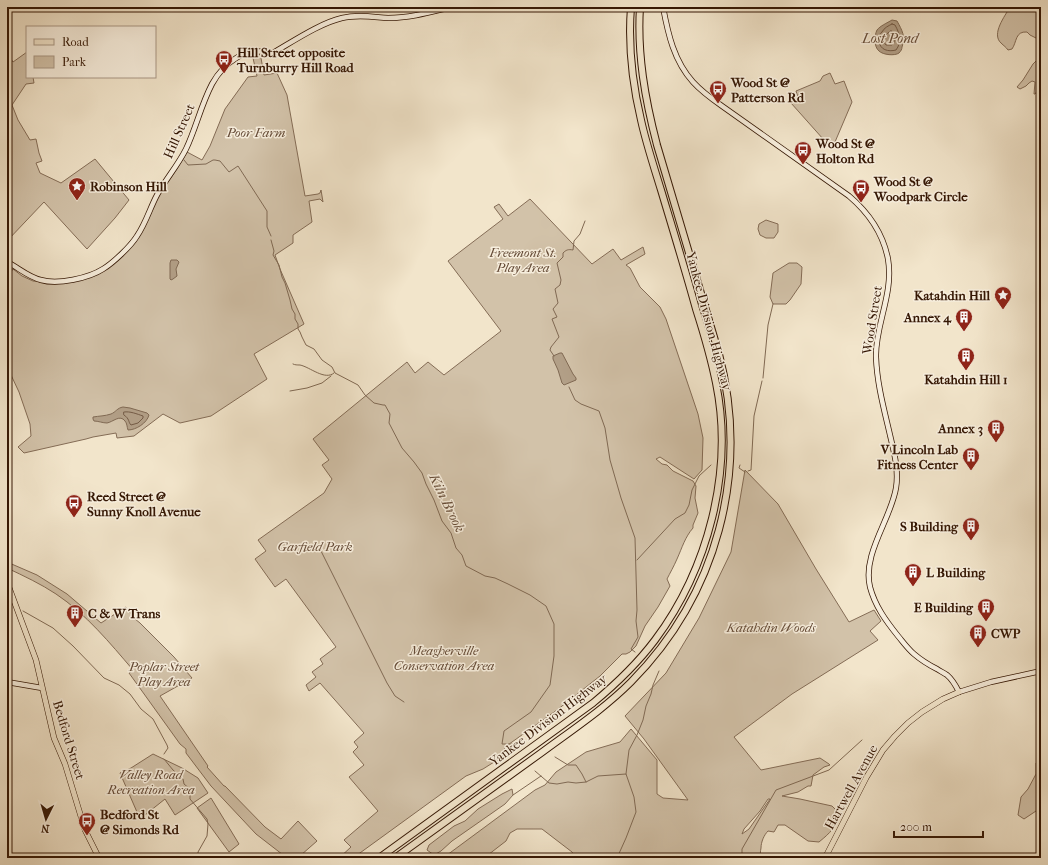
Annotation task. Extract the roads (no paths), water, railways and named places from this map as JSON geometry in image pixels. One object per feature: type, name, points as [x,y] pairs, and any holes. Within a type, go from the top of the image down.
[{"type":"highway","name":"Yankee Division Highway","points":[[379,858],[593,703],[620,679],[656,639],[681,600],[696,566],[709,530],[716,500],[720,468],[721,431],[718,394],[708,347],[646,142],[639,114],[633,80],[631,56],[631,7]]},
{"type":"highway","name":"Yankee Division Highway","points":[[396,858],[597,712],[630,683],[668,639],[685,612],[704,574],[719,531],[727,495],[731,447],[726,383],[719,354],[650,117],[644,89],[640,55],[640,7]]},
{"type":"main road","name":"Bedford Street","points":[[7,582],[32,648],[54,738],[66,769],[85,830],[99,858]]},
{"type":"main road","name":"Hartwell Avenue","points":[[825,858],[866,778],[883,750],[908,723],[942,699],[959,692]]},
{"type":"street","name":"Hill Street","points":[[7,262],[34,278],[52,282],[88,276],[106,267],[136,238],[156,196],[185,151],[210,88],[218,75],[228,64],[242,55],[262,51],[271,54],[318,27],[342,18],[359,16],[388,18],[410,17],[452,7]]},
{"type":"street","name":"Wood Street","points":[[663,7],[667,29],[674,52],[694,83],[718,103],[849,196],[863,208],[881,235],[888,259],[889,280],[876,355],[880,388],[897,469],[897,479],[896,489],[871,560],[869,570],[870,585],[879,611],[900,639],[914,654],[930,666],[948,676],[959,692]]},
{"type":"street","name":"Hartwell Avenue","points":[[959,692],[991,682],[1041,672]]},
{"type":"street","points":[[7,682],[42,688]]},
{"type":"water","name":"Lost Pond","points":[[892,20],[897,21],[902,31],[904,40],[902,49],[899,53],[889,55],[877,49],[875,38],[877,30]]},
{"type":"water","points":[[171,260],[177,260],[179,262],[176,269],[177,276],[171,280],[170,263]]},
{"type":"water","points":[[562,353],[576,378],[576,380],[564,385],[553,359],[553,356]]},
{"type":"water","points":[[123,407],[147,413],[149,415],[148,418],[141,426],[128,430],[126,422],[121,418],[107,423],[94,421],[93,419],[93,417],[111,414]]},
{"type":"waterway","name":"Kiln Brook","points":[[184,160],[188,165],[206,164],[213,160],[220,161],[229,172],[238,166],[267,211],[267,227],[271,236]]},
{"type":"waterway","name":"Kiln Brook","points":[[554,356],[550,350],[559,337],[552,319],[557,317],[553,309],[558,303],[555,289],[560,285],[561,280],[557,263],[563,257],[563,253],[566,250],[573,250],[574,241],[580,234],[585,221]]},
{"type":"waterway","name":"Kiln Brook","points":[[271,240],[274,251],[273,255],[279,265],[292,309],[295,314],[295,319],[298,324],[298,329],[306,345],[314,349],[322,360],[332,367],[335,373],[358,385],[365,395],[374,403],[385,405],[390,414],[389,423],[402,448],[422,473],[442,521],[451,533],[456,548],[462,555],[466,566],[485,576],[495,578],[508,584],[530,595],[546,606],[554,624],[554,656],[550,685],[531,712],[504,731],[502,744],[519,744]]},
{"type":"waterway","points":[[763,378],[768,325],[773,304]]},
{"type":"waterway","points":[[293,364],[304,366],[322,375],[330,375],[334,373]]},
{"type":"waterway","points":[[290,391],[307,388],[322,383],[331,376]]},
{"type":"waterway","points":[[748,471],[751,470],[754,416],[762,381]]},
{"type":"waterway","name":"Kiln Brook","points":[[569,387],[575,400],[599,411],[605,428],[610,460],[635,538],[636,621],[638,637],[631,649],[635,652]]},
{"type":"waterway","points":[[637,560],[675,519],[685,513],[689,505],[692,490],[699,476],[711,465]]},
{"type":"waterway","points":[[740,465],[739,468],[745,472]]},
{"type":"waterway","points":[[318,545],[387,683],[395,696],[404,702]]},
{"type":"waterway","points":[[7,606],[11,607]]},
{"type":"waterway","points":[[23,611],[53,628],[104,678],[119,685],[130,694],[141,709],[153,719],[168,748],[164,754]]},
{"type":"waterway","name":"Kiln Brook","points":[[626,774],[629,750],[643,720],[646,706],[659,671]]},
{"type":"waterway","points":[[742,858],[742,849],[776,790],[829,770],[862,740]]},
{"type":"waterway","name":"Kiln Brook","points":[[555,757],[568,765],[576,765],[586,782]]},
{"type":"waterway","points":[[164,759],[183,779],[184,784],[190,789],[190,799],[207,819],[207,836],[198,852],[198,858]]},
{"type":"waterway","name":"Kiln Brook","points":[[535,771],[549,783],[557,784],[568,782],[586,782],[598,776],[626,774],[634,797],[636,812],[617,858]]},
{"type":"waterway","points":[[513,795],[541,776]]},
{"type":"place","name":"Hill Street opposite Turnburry Hill Road","points":[[224,74]]},
{"type":"place","name":"Wood St @ Patterson Rd","points":[[718,104]]},
{"type":"place","name":"Wood St @ Holton Rd","points":[[803,165]]},
{"type":"place","name":"Robinson Hill","points":[[77,201]]},
{"type":"place","name":"Wood St @ Woodpark Circle","points":[[861,203]]},
{"type":"place","name":"Katahdin Hill","points":[[1003,310]]},
{"type":"place","name":"Annex 4","points":[[964,332]]},
{"type":"place","name":"Katahdin Hill 1","points":[[966,371]]},
{"type":"place","name":"Annex 3","points":[[996,443]]},
{"type":"place","name":"V Lincoln Lab Fitness Center","points":[[971,471]]},
{"type":"place","name":"Reed Street @ Sunny Knoll Avenue","points":[[74,518]]},
{"type":"place","name":"S Building","points":[[971,541]]},
{"type":"place","name":"L Building","points":[[913,587]]},
{"type":"place","name":"E Building","points":[[986,622]]},
{"type":"place","name":"C & W Trans","points":[[75,628]]},
{"type":"place","name":"CWP","points":[[978,648]]},
{"type":"place","name":"Bedford St @ Simonds Rd","points":[[87,836]]},
{"type":"park label","name":"Poor Farm","points":[[256,132]]},
{"type":"park label","name":"Freemont St. Play Area","points":[[523,260]]},
{"type":"park label","name":"Garfield Park","points":[[315,546]]},
{"type":"park label","name":"Katahdin Woods","points":[[771,627]]},
{"type":"park label","name":"Meagherville Conservation Area","points":[[444,658]]},
{"type":"park label","name":"Poplar Street Play Area","points":[[164,674]]},
{"type":"park label","name":"Valley Road Recreation Area","points":[[151,782]]}]
